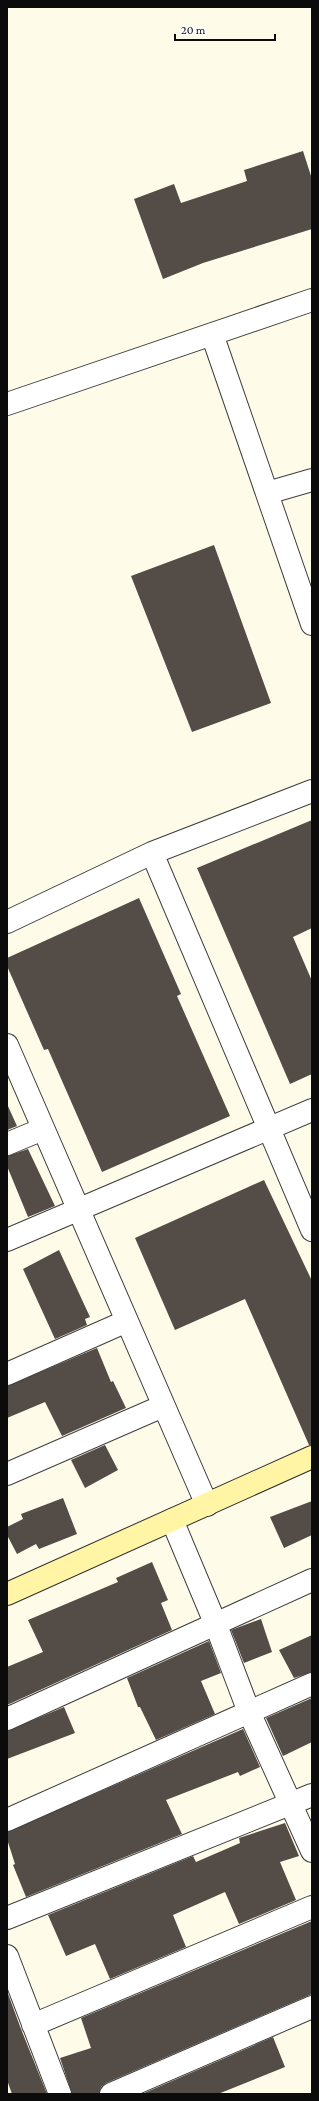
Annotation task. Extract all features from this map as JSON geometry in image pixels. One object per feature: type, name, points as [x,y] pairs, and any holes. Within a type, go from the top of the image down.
[{"type":"street","points":[[7,404],[312,300]]},
{"type":"street","points":[[212,334],[312,624]]},
{"type":"street","points":[[267,493],[312,480]]},
{"type":"street","points":[[7,922],[152,853],[312,790]]},
{"type":"street","points":[[152,853],[312,1230]]},
{"type":"street","points":[[7,1045],[207,1505]]},
{"type":"street","points":[[7,1240],[312,1110]]},
{"type":"street","points":[[7,1144],[43,1129]]},
{"type":"street","points":[[7,1374],[127,1321]]},
{"type":"street","points":[[7,1474],[163,1406]]},
{"type":"street","points":[[7,1594],[312,1457]]},
{"type":"street","points":[[172,1520],[216,1625],[248,1712],[292,1803],[312,1851]]},
{"type":"street","points":[[7,1719],[312,1580]]},
{"type":"street","points":[[7,1820],[312,1684]]},
{"type":"street","points":[[7,1918],[312,1795]]},
{"type":"street","points":[[33,2025],[312,1907]]},
{"type":"street","points":[[7,1956],[60,2094]]},
{"type":"street","points":[[111,2094],[312,2007]]},
{"type":"building","points":[[303,151],[312,179],[312,229],[203,263],[163,279],[134,199],[174,184],[181,203],[247,181],[244,170]]},
{"type":"building","points":[[214,545],[271,703],[192,732],[131,576]]},
{"type":"building","points":[[312,820],[312,928],[293,937],[312,981],[312,1074],[290,1084],[197,868]]},
{"type":"building","points":[[139,898],[181,994],[177,996],[230,1116],[102,1172],[48,1049],[44,1050],[7,966],[7,958]]},
{"type":"building","points":[[7,1104],[17,1126],[7,1130]]},
{"type":"building","points":[[28,1149],[55,1206],[28,1217],[7,1166],[7,1156]]},
{"type":"building","points":[[264,1180],[312,1281],[312,1445],[309,1445],[245,1299],[175,1330],[135,1238]]},
{"type":"building","points":[[59,1250],[90,1317],[85,1319],[87,1325],[55,1339],[23,1269]]},
{"type":"building","points":[[97,1348],[111,1382],[113,1381],[126,1408],[62,1436],[45,1402],[7,1418],[7,1386]]},
{"type":"building","points":[[105,1445],[118,1470],[85,1488],[71,1460]]},
{"type":"building","points":[[63,1498],[77,1534],[39,1549],[36,1544],[17,1554],[7,1535],[7,1527],[23,1519],[21,1514]]},
{"type":"building","points":[[312,1501],[312,1535],[284,1548],[270,1517]]},
{"type":"building","points":[[152,1562],[168,1600],[161,1603],[172,1630],[7,1705],[7,1667],[43,1652],[28,1620],[118,1582],[116,1578]]},
{"type":"building","points":[[261,1619],[272,1652],[244,1663],[231,1630]]},
{"type":"building","points":[[312,1635],[312,1672],[294,1678],[279,1650]]},
{"type":"building","points":[[209,1641],[221,1673],[201,1681],[215,1714],[156,1740],[140,1707],[138,1707],[127,1678]]},
{"type":"building","points":[[312,1698],[312,1742],[283,1756],[266,1718]]},
{"type":"building","points":[[64,1707],[75,1733],[7,1759],[7,1731]]},
{"type":"building","points":[[243,1729],[260,1767],[240,1776],[238,1772],[166,1800],[182,1834],[26,1897],[13,1865],[15,1864],[7,1839],[7,1832]]},
{"type":"building","points":[[285,1823],[299,1856],[280,1862],[296,1900],[239,1924],[225,1892],[173,1915],[186,1947],[110,1979],[95,1944],[66,1956],[48,1915],[193,1856],[196,1862],[240,1843],[239,1838]]},
{"type":"building","points":[[312,1921],[312,1994],[106,2083],[101,2087],[99,2094],[72,2094],[60,2058],[91,2048],[81,2018]]},
{"type":"building","points":[[7,1991],[47,2094],[12,2094],[7,2080]]},
{"type":"building","points":[[273,2037],[285,2067],[218,2094],[142,2094]]}]
